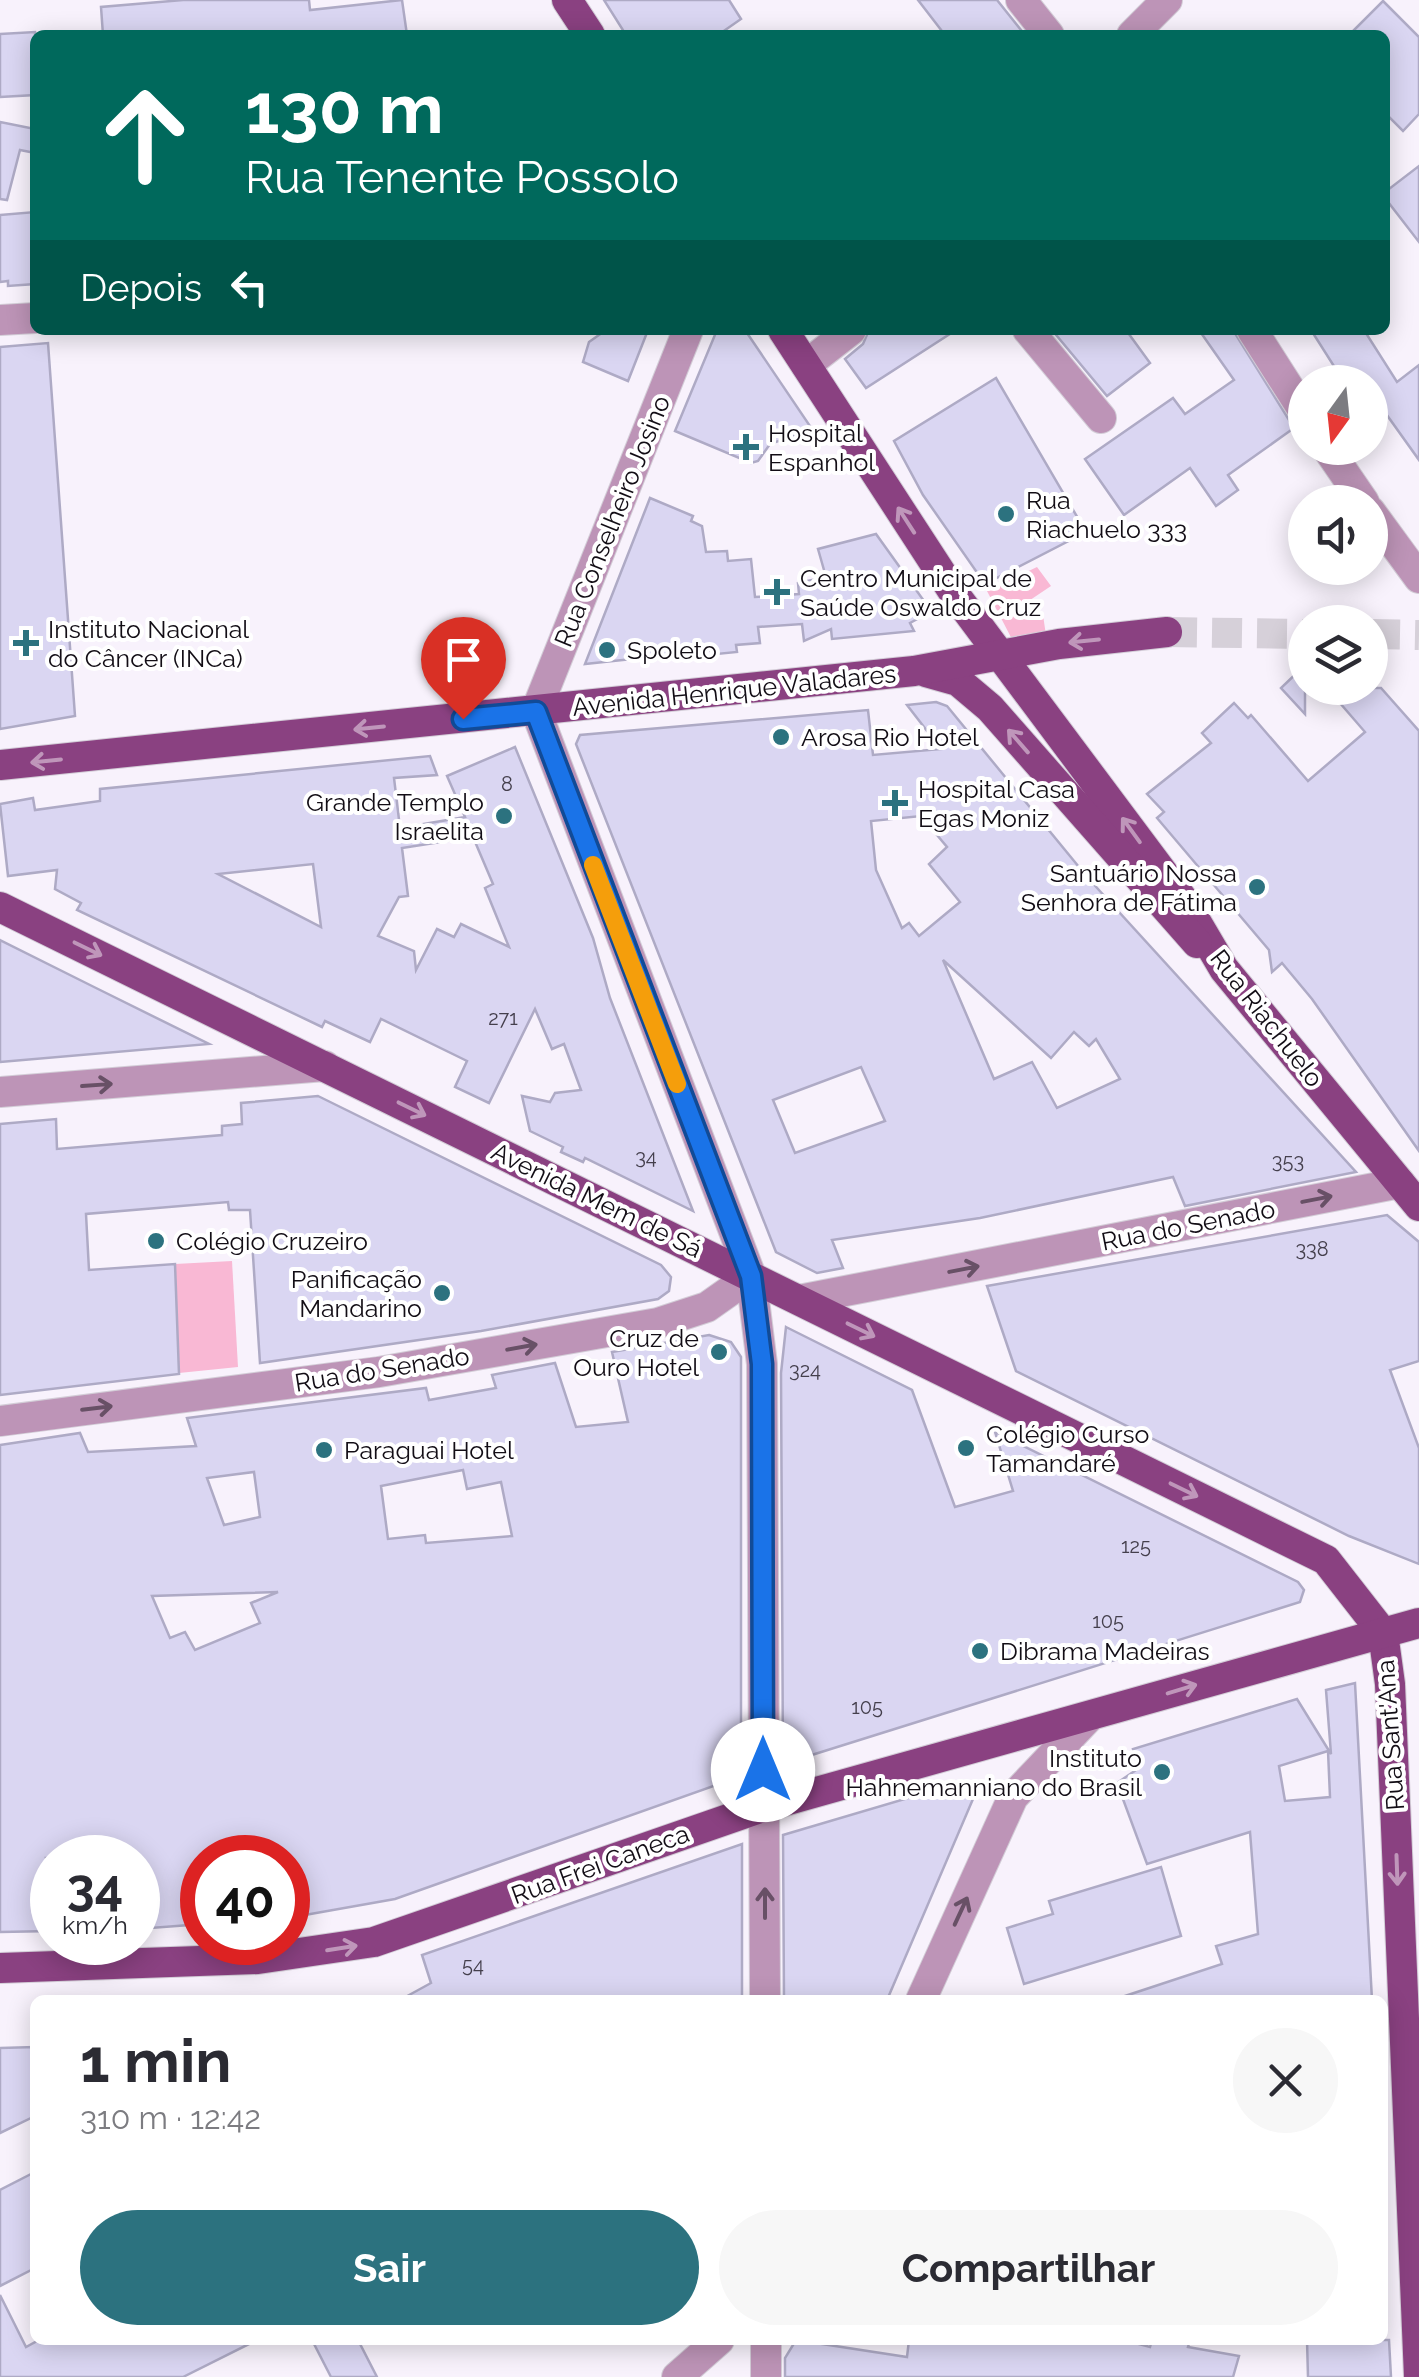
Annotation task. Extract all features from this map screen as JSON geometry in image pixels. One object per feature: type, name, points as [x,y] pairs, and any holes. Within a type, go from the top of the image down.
[{"type":"main road","points":[[567,0],[587,30]]},
{"type":"main road","name":"Rua Riachuelo","points":[[786,335],[956,596],[1184,901],[1224,969],[1410,1194]]},
{"type":"main road","name":"Avenida Henrique Valadares","points":[[0,765],[914,671],[1059,644],[1167,632]]},
{"type":"main road","points":[[914,671],[958,681],[990,708],[1170,918],[1224,969]]},
{"type":"main road","name":"Avenida Mem de Sá","points":[[0,907],[1326,1560],[1382,1634]]},
{"type":"main road","name":"Rua Frei Caneca","points":[[0,1968],[258,1958],[374,1942],[763,1806],[1419,1622]]},
{"type":"main road","name":"Rua Sant'Ana","points":[[1382,1634],[1390,1684],[1419,2377]]},
{"type":"street","points":[[1021,0],[1045,30]]},
{"type":"street","points":[[1137,30],[1167,0]]},
{"type":"street","points":[[0,320],[30,318]]},
{"type":"street","name":"Rua Conselheiro Josino","points":[[536,712],[686,335]]},
{"type":"street","points":[[806,365],[845,335]]},
{"type":"street","points":[[1032,335],[1100,418]]},
{"type":"street","points":[[1255,335],[1288,386]]},
{"type":"street","points":[[1388,535],[1419,578]]},
{"type":"street","points":[[536,712],[751,1276],[762,1364],[765,1995]]},
{"type":"street","points":[[0,1092],[325,1066]]},
{"type":"street","name":"Rua do Senado","points":[[799,1300],[1410,1194]]},
{"type":"street","name":"Rua do Senado","points":[[0,1421],[379,1372],[658,1323],[707,1307],[751,1276]]},
{"type":"street","points":[[923,1995],[1013,1797],[1089,1717]]},
{"type":"street","points":[[677,2377],[714,2345]]},
{"type":"street","points":[[766,2345],[766,2377]]},
{"type":"shaded area","points":[[1037,567],[1051,586],[1005,617],[1043,615],[1047,642],[1016,647],[987,591]]},
{"type":"shaded area","points":[[232,1261],[238,1367],[179,1373],[175,1264]]},
{"type":"building","points":[[183,0],[309,0],[310,10],[402,0],[406,30],[103,30],[101,7]]},
{"type":"building","points":[[604,0],[729,0],[741,19],[725,30],[623,30]]},
{"type":"building","points":[[918,0],[997,0],[1021,30],[941,30]]},
{"type":"building","points":[[1383,1],[1419,37],[1419,114],[1403,131],[1390,118],[1390,30],[1354,30]]},
{"type":"building","points":[[30,32],[30,95],[0,97],[0,34]]},
{"type":"building","points":[[0,122],[30,128],[30,152],[20,150],[7,200],[0,199]]},
{"type":"building","points":[[1419,166],[1419,242],[1390,204],[1390,188]]},
{"type":"building","points":[[30,212],[30,284],[8,286],[8,281],[0,282],[0,215]]},
{"type":"building","points":[[599,335],[646,335],[628,381],[583,362],[589,342]]},
{"type":"building","points":[[715,335],[748,335],[812,429],[770,444],[758,461],[751,463],[675,431]]},
{"type":"building","points":[[867,335],[948,335],[866,388],[845,359],[863,344]]},
{"type":"building","points":[[1056,335],[1130,335],[1150,363],[1107,396]]},
{"type":"building","points":[[1202,335],[1236,335],[1288,418],[1288,432],[1228,475],[1238,490],[1216,506],[1190,468],[1124,515],[1085,459],[1173,398],[1185,414],[1234,380]]},
{"type":"building","points":[[1314,335],[1367,335],[1386,365],[1333,365]]},
{"type":"building","points":[[48,343],[75,716],[0,729],[0,347]]},
{"type":"building","points":[[1419,365],[1419,460],[1388,417],[1388,368],[1397,382]]},
{"type":"building","points":[[996,378],[1086,532],[985,584],[923,495],[894,441]]},
{"type":"building","points":[[650,498],[693,516],[691,521],[702,526],[706,552],[727,551],[728,561],[751,559],[755,597],[799,594],[798,583],[826,577],[818,549],[876,534],[924,601],[921,617],[910,623],[914,631],[832,639],[831,629],[804,641],[802,624],[758,627],[760,643],[736,645],[737,652],[717,654],[716,650],[585,664]]},
{"type":"building","points":[[1388,696],[1419,731],[1419,1151],[1312,999],[1282,963],[1272,972],[1269,950],[1157,818],[1164,812],[1147,794],[1211,743],[1202,733],[1234,703],[1248,718],[1251,715],[1308,781],[1365,732],[1342,705],[1388,705]]},
{"type":"building","points":[[936,702],[947,706],[1088,878],[1356,1172],[1185,1206],[1173,1177],[980,1218],[832,1240],[843,1268],[817,1273],[776,1252],[576,744],[580,735],[868,710],[873,755],[941,749],[907,705]],"holes":[[[921,816],[947,847],[929,864],[960,902],[919,936],[909,923],[902,928],[876,870],[871,821]],[[943,960],[1051,1058],[1074,1032],[1089,1046],[1096,1039],[1120,1079],[1057,1108],[1032,1062],[994,1079]],[[861,1067],[885,1121],[795,1153],[773,1100]]]},
{"type":"building","points":[[515,747],[593,938],[610,998],[693,1211],[585,1158],[583,1162],[561,1152],[563,1147],[530,1131],[522,1096],[550,1102],[555,1093],[581,1090],[564,1044],[552,1049],[535,1009],[489,1103],[455,1087],[467,1061],[381,1019],[370,1042],[325,1021],[322,1027],[77,910],[81,903],[55,889],[57,870],[8,876],[0,804],[33,798],[35,810],[100,801],[100,789],[430,756],[437,775],[394,778],[400,828],[465,817],[447,776]],"holes":[[[473,837],[493,884],[485,888],[509,947],[461,924],[454,937],[437,929],[416,970],[414,951],[378,936],[399,897],[408,896],[402,848]],[[313,864],[321,927],[218,874]]]},
{"type":"building","points":[[0,940],[94,987],[209,1044],[0,1062]]},
{"type":"building","points":[[318,1096],[661,1265],[671,1277],[669,1291],[658,1299],[481,1331],[260,1363],[250,1210],[229,1210],[228,1202],[86,1214],[89,1270],[175,1264],[179,1374],[0,1395],[0,1124],[56,1119],[57,1149],[222,1135],[222,1126],[242,1124],[241,1103]]},
{"type":"building","points":[[1387,1215],[1419,1242],[1419,1361],[1390,1370],[1419,1448],[1419,1564],[1349,1536],[1016,1371],[987,1286]]},
{"type":"building","points":[[786,1327],[912,1390],[955,1507],[1013,1491],[995,1432],[1298,1582],[1304,1590],[1300,1602],[783,1764],[781,1373]]},
{"type":"building","points":[[709,1335],[731,1342],[741,1357],[741,1767],[736,1778],[395,1899],[310,1914],[310,1835],[180,1835],[180,1926],[160,1927],[160,1835],[30,1835],[30,1931],[0,1932],[0,1445],[80,1433],[88,1452],[196,1446],[187,1418],[426,1388],[429,1400],[496,1388],[492,1375],[555,1363],[576,1427],[628,1422],[612,1352]],"holes":[[[463,1470],[467,1489],[501,1482],[512,1536],[426,1543],[425,1535],[388,1539],[381,1486]],[[254,1472],[260,1517],[224,1525],[207,1478]],[[278,1592],[251,1603],[260,1623],[195,1650],[185,1632],[170,1638],[152,1596]]]},
{"type":"building","points":[[1355,1683],[1372,1995],[1128,1995],[1222,1964],[1216,1946],[1258,1934],[1250,1832],[1147,1864],[1117,1783],[1139,1768],[1133,1749],[1297,1699],[1331,1754],[1326,1690]],"holes":[[[1328,1751],[1330,1797],[1285,1801],[1279,1766]]]},
{"type":"building","points":[[962,1782],[976,1792],[889,1995],[784,1995],[783,1835]]},
{"type":"building","points":[[742,1844],[742,1995],[409,1995],[431,1983],[422,1955]]},
{"type":"building","points":[[1161,1867],[1181,1936],[1024,1984],[1007,1928],[1053,1914],[1049,1901]]},
{"type":"building","points":[[30,2047],[30,2118],[0,2133],[0,2048]]},
{"type":"building","points":[[30,2175],[30,2271],[0,2286],[0,2190]]},
{"type":"building","points":[[0,2295],[26,2347],[247,2345],[183,2377],[0,2377]]},
{"type":"building","points":[[1389,2340],[1391,2377],[1308,2377],[1307,2345],[1388,2345]]},
{"type":"building","points":[[315,2345],[361,2345],[377,2377],[331,2377]]},
{"type":"building","points":[[793,2345],[829,2345],[907,2357],[908,2345],[1189,2345],[1239,2356],[1233,2377],[785,2377],[785,2358]]},
{"type":"tunnel","points":[[1167,632],[1288,634]]},
{"type":"tunnel","points":[[1388,634],[1419,635]]},
{"type":"slow traffic","points":[[593,865],[677,1084]]},
{"type":"place","name":"Hospital Espanhol","points":[[746,447]]},
{"type":"place","name":"Rua Riachuelo 333","points":[[1006,514]]},
{"type":"place","name":"Centro Municipal de Saúde Oswaldo Cruz","points":[[777,592]]},
{"type":"place","name":"Instituto Nacional do Câncer (INCa)","points":[[26,643]]},
{"type":"place","name":"Spoleto","points":[[607,650]]},
{"type":"place","name":"Arosa Rio Hotel","points":[[781,737]]},
{"type":"place","name":"Hospital Casa Egas Moniz","points":[[895,803]]},
{"type":"place","name":"Grande Templo Israelita","points":[[504,816]]},
{"type":"place","name":"Santuário Nossa Senhora de Fátima","points":[[1257,887]]},
{"type":"place","name":"Colégio Cruzeiro","points":[[156,1241]]},
{"type":"place","name":"Panificação Mandarino","points":[[442,1293]]},
{"type":"place","name":"Cruz de Ouro Hotel","points":[[719,1352]]},
{"type":"place","name":"Colégio Curso Tamandaré","points":[[966,1448]]},
{"type":"place","name":"Paraguai Hotel","points":[[324,1450]]},
{"type":"place","name":"Dibrama Madeiras","points":[[980,1651]]},
{"type":"place","name":"Instituto Hahnemanniano do Brasil","points":[[1162,1772]]},
{"type":"route","points":[[463,719],[536,712],[751,1276],[762,1364],[763,1770]]}]
